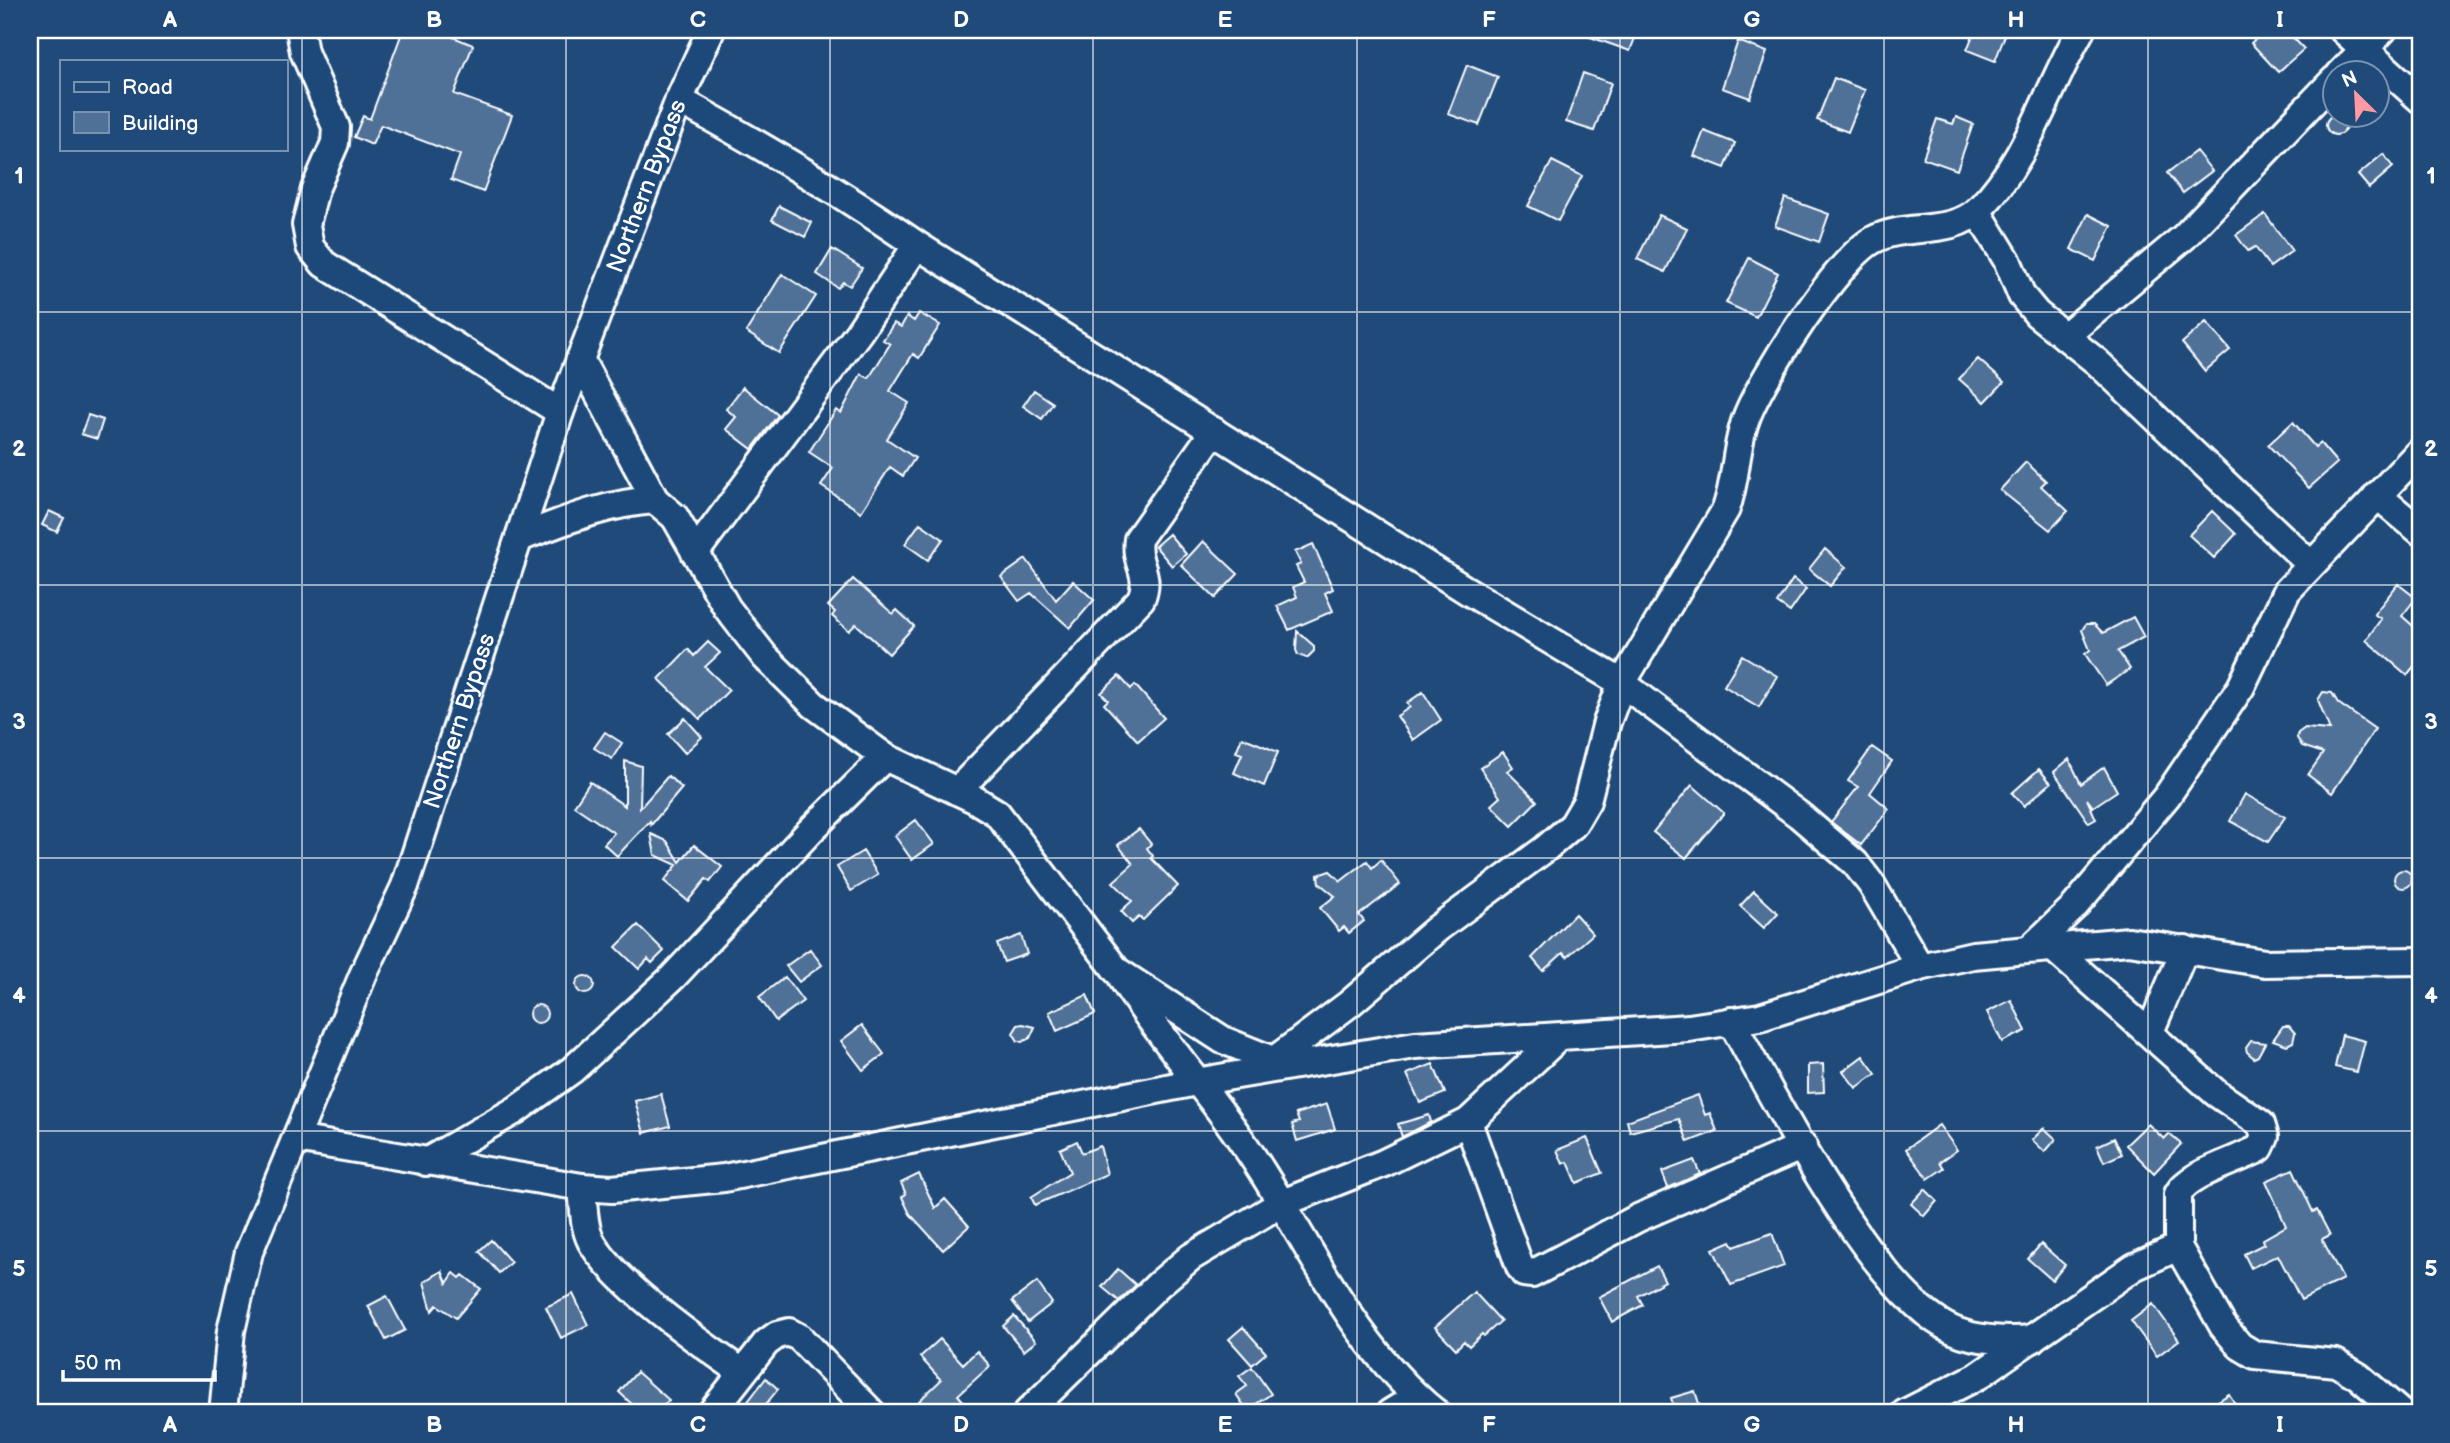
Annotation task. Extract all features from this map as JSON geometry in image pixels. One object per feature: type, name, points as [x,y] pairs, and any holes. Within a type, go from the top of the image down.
[{"type":"street","points":[[300,30],[304,52],[336,127],[335,143],[315,189],[306,225],[310,247],[324,264],[560,412]]},
{"type":"street","name":"Northern Bypass","points":[[223,1413],[231,1331],[249,1252],[363,975],[405,886],[522,537],[560,412],[679,100],[711,30]]},
{"type":"street","points":[[1282,1064],[1438,928],[1573,825],[1587,801],[1607,722],[1622,682],[1726,509],[1734,487],[1739,441],[1763,382],[1855,252],[1889,232],[1955,223],[1977,211],[2013,168],[2081,30]]},
{"type":"street","points":[[2343,30],[2374,39],[2420,99]]},
{"type":"street","points":[[2354,60],[2374,39]]},
{"type":"street","points":[[2065,336],[2184,237],[2320,95]]},
{"type":"street","points":[[679,100],[752,140],[861,207],[917,246],[1466,590],[1622,682],[1799,815],[1855,863],[1872,885],[1920,967]]},
{"type":"street","points":[[1977,211],[2007,261],[2022,296],[2037,314],[2097,362],[2310,564]]},
{"type":"street","points":[[695,553],[859,332],[917,246]]},
{"type":"street","points":[[580,359],[655,500],[676,517],[727,608],[765,657],[814,705],[885,757],[997,813],[1235,1132],[1362,1335],[1426,1405],[1390,1413]]},
{"type":"street","points":[[957,791],[1141,599],[1147,586],[1146,576],[1136,553],[1138,539],[1214,431]]},
{"type":"street","points":[[2041,947],[2167,796],[2241,687],[2287,591],[2420,451]]},
{"type":"street","points":[[2377,495],[2420,531]]},
{"type":"street","points":[[522,537],[594,510],[629,502],[655,500]]},
{"type":"street","points":[[426,1161],[516,1110],[572,1070],[673,977],[810,831],[885,757]]},
{"type":"street","points":[[296,1139],[582,1187],[612,1189],[724,1178],[1282,1064],[1415,1045],[1558,1038],[1760,1017],[1920,967],[1973,955],[2129,941],[2264,962],[2420,961]]},
{"type":"street","points":[[2041,947],[2150,1032],[2216,1093],[2260,1124],[2265,1137],[2260,1148],[2182,1186],[2177,1204],[2178,1247],[2223,1326],[2240,1346],[2255,1355],[2336,1363],[2358,1376],[2401,1413]]},
{"type":"street","points":[[2150,1032],[2185,949]]},
{"type":"street","points":[[1116,971],[1223,1040],[1282,1064]]},
{"type":"street","points":[[1731,1021],[1803,1146],[1897,1286],[1924,1312],[1954,1330],[1978,1337],[2011,1341],[2032,1339]]},
{"type":"street","points":[[1027,1413],[1159,1284],[1191,1257],[1280,1204],[1384,1163],[1468,1122],[1558,1038]]},
{"type":"street","points":[[1468,1122],[1520,1267],[1524,1273],[1532,1274],[1638,1218],[1803,1146]]},
{"type":"street","points":[[582,1187],[585,1222],[591,1240],[606,1261],[639,1292],[742,1372]]},
{"type":"street","points":[[1905,1413],[1978,1376],[2134,1268],[2178,1247]]},
{"type":"street","points":[[710,1413],[766,1343],[777,1335],[789,1332],[800,1338],[872,1413]]},
{"type":"building","points":[[403,30],[450,30],[448,35],[473,45],[454,94],[512,115],[483,192],[451,180],[460,155],[381,125],[372,145],[354,137],[363,116],[370,119]]},
{"type":"building","points":[[1576,30],[1638,30],[1630,51]]},
{"type":"building","points":[[1975,30],[2007,30],[1995,61],[1967,50]]},
{"type":"building","points":[[2265,30],[2286,30],[2304,49],[2278,72],[2251,43]]},
{"type":"building","points":[[1738,41],[1767,52],[1750,98],[1722,88]]},
{"type":"building","points":[[1467,65],[1498,77],[1479,125],[1448,114]]},
{"type":"building","points":[[1583,73],[1611,83],[1594,131],[1566,122]]},
{"type":"building","points":[[1834,78],[1865,90],[1848,132],[1817,120]]},
{"type":"building","points":[[1956,117],[1973,124],[1957,170],[1923,158],[1937,119],[1953,124]]},
{"type":"building","points":[[2328,130],[2344,130],[2336,135]]},
{"type":"building","points":[[1704,131],[1735,143],[1725,168],[1694,156]]},
{"type":"building","points":[[2196,151],[2212,171],[2183,193],[2167,173]]},
{"type":"building","points":[[2383,154],[2393,167],[2369,188],[2358,175]]},
{"type":"building","points":[[1552,161],[1582,176],[1558,221],[1528,206]]},
{"type":"building","points":[[1785,198],[1829,214],[1819,242],[1775,226]]},
{"type":"building","points":[[779,206],[812,223],[805,237],[772,220]]},
{"type":"building","points":[[2088,214],[2112,226],[2095,261],[2071,249]]},
{"type":"building","points":[[2265,214],[2292,251],[2270,267],[2255,247],[2248,251],[2236,235]]},
{"type":"building","points":[[1659,215],[1687,228],[1665,272],[1637,259]]},
{"type":"building","points":[[832,249],[862,268],[850,286],[843,282],[838,288],[817,274]]},
{"type":"building","points":[[1749,258],[1778,273],[1756,317],[1726,303]]},
{"type":"building","points":[[782,274],[816,296],[779,353],[746,332]]},
{"type":"building","points":[[919,313],[940,325],[919,358],[913,354],[890,391],[909,403],[887,439],[915,458],[903,476],[890,467],[861,512],[821,486],[833,468],[809,452],[836,410],[841,413],[861,374],[869,378],[890,344],[883,340],[894,323],[901,327],[907,316],[914,321]]},
{"type":"building","points":[[2206,322],[2230,350],[2205,371],[2182,343]]},
{"type":"building","points":[[1978,359],[2004,382],[1985,402],[1959,379]]},
{"type":"building","points":[[743,387],[778,415],[752,449],[726,429],[736,417],[726,409]]},
{"type":"building","points":[[1034,390],[1053,403],[1042,419],[1023,406]]},
{"type":"building","points":[[88,415],[103,420],[97,439],[81,434]]},
{"type":"building","points":[[2293,422],[2315,447],[2320,443],[2337,463],[2309,488],[2268,445]]},
{"type":"building","points":[[2026,462],[2046,481],[2041,486],[2068,511],[2050,530],[2000,490]]},
{"type":"building","points":[[49,511],[64,518],[57,532],[42,525]]},
{"type":"building","points":[[2212,511],[2236,534],[2214,558],[2189,535]]},
{"type":"building","points":[[920,523],[943,539],[928,560],[905,544]]},
{"type":"building","points":[[1169,534],[1186,554],[1172,566],[1155,546]]},
{"type":"building","points":[[1203,541],[1238,574],[1215,598],[1181,565]]},
{"type":"building","points":[[1313,544],[1333,589],[1325,593],[1333,611],[1289,630],[1277,606],[1297,597],[1293,587],[1304,582],[1296,566],[1301,564],[1295,552]]},
{"type":"building","points":[[1825,549],[1846,567],[1830,586],[1809,569]]},
{"type":"building","points":[[1026,559],[1056,600],[1073,581],[1094,600],[1070,628],[1031,593],[1019,601],[1001,577]]},
{"type":"building","points":[[853,579],[893,614],[897,610],[914,626],[889,654],[856,624],[849,631],[832,616],[835,612],[828,606]]},
{"type":"building","points":[[1793,579],[1806,589],[1790,612],[1777,603]]},
{"type":"building","points":[[2398,584],[2416,598],[2402,616],[2420,632],[2420,659],[2407,675],[2366,640],[2381,619],[2374,614]]},
{"type":"building","points":[[2133,617],[2144,637],[2118,651],[2130,669],[2106,685],[2085,654],[2090,650],[2082,630],[2086,624],[2094,624],[2103,633]]},
{"type":"building","points":[[1297,631],[1314,646],[1314,651],[1307,658],[1298,655],[1296,650]]},
{"type":"building","points":[[708,642],[720,653],[705,667],[729,690],[700,719],[659,679],[688,649],[694,656]]},
{"type":"building","points":[[1742,655],[1777,676],[1759,707],[1724,686]]},
{"type":"building","points":[[1119,676],[1131,689],[1135,685],[1164,718],[1138,741],[1104,704],[1108,700],[1101,693]]},
{"type":"building","points":[[1423,692],[1441,720],[1413,740],[1397,716],[1410,707],[1407,703]]},
{"type":"building","points":[[2323,692],[2332,693],[2338,703],[2375,729],[2332,793],[2308,775],[2323,753],[2302,746],[2297,738],[2298,733],[2305,728],[2330,730],[2318,700]]},
{"type":"building","points":[[685,718],[702,737],[685,753],[668,734]]},
{"type":"building","points":[[605,732],[622,743],[612,759],[594,748]]},
{"type":"building","points":[[1242,737],[1278,752],[1264,786],[1234,773],[1242,754],[1236,752]]},
{"type":"building","points":[[1872,747],[1892,761],[1870,793],[1889,809],[1861,845],[1831,822],[1858,787],[1848,781]]},
{"type":"building","points":[[1503,752],[1513,767],[1507,771],[1537,801],[1512,826],[1491,805],[1500,797],[1480,768]]},
{"type":"building","points":[[2069,759],[2081,784],[2104,767],[2117,791],[2093,807],[2087,799],[2096,819],[2089,823],[2054,772]]},
{"type":"building","points":[[625,761],[641,766],[640,808],[668,776],[682,788],[651,825],[650,821],[617,856],[604,844],[614,833],[574,806],[590,782],[625,806]]},
{"type":"building","points":[[2039,769],[2051,783],[2024,806],[2012,793]]},
{"type":"building","points":[[1692,785],[1724,813],[1686,858],[1653,832]]},
{"type":"building","points":[[2245,794],[2285,817],[2268,842],[2230,821]]},
{"type":"building","points":[[916,820],[934,844],[912,860],[895,836]]},
{"type":"building","points":[[1139,829],[1151,844],[1147,848],[1153,856],[1151,858],[1178,886],[1143,920],[1139,917],[1132,923],[1121,911],[1132,901],[1113,882],[1133,864],[1118,845]]},
{"type":"building","points":[[651,834],[667,841],[680,862],[694,845],[722,867],[710,882],[706,879],[688,901],[664,881],[677,865],[655,855]]},
{"type":"building","points":[[863,851],[878,875],[851,891],[837,867]]},
{"type":"building","points":[[1381,860],[1400,884],[1359,915],[1364,921],[1349,933],[1344,927],[1339,931],[1320,908],[1335,896],[1319,883],[1318,875],[1330,871],[1341,881],[1367,861],[1372,868]]},
{"type":"building","points":[[2403,870],[2409,873],[2412,879],[2409,885],[2403,888],[2397,885],[2394,879],[2397,873]]},
{"type":"building","points":[[1754,891],[1778,913],[1764,928],[1740,906]]},
{"type":"building","points":[[1575,914],[1593,934],[1567,957],[1563,953],[1543,971],[1532,958]]},
{"type":"building","points":[[638,925],[664,951],[652,963],[648,959],[639,969],[616,947]]},
{"type":"building","points":[[1021,935],[1027,954],[1004,962],[997,944]]},
{"type":"building","points":[[810,949],[822,965],[799,982],[786,966]]},
{"type":"building","points":[[581,976],[589,976],[594,985],[592,992],[581,994],[576,989],[576,981]]},
{"type":"building","points":[[785,977],[803,1001],[776,1021],[759,997]]},
{"type":"building","points":[[1087,995],[1095,1014],[1057,1031],[1049,1012]]},
{"type":"building","points":[[2011,1000],[2026,1031],[2002,1042],[1987,1012]]},
{"type":"building","points":[[538,1005],[544,1008],[547,1014],[544,1020],[538,1023],[532,1020],[529,1014],[532,1008]]},
{"type":"building","points":[[862,1025],[884,1054],[863,1070],[841,1041]]},
{"type":"building","points":[[1018,1025],[1035,1027],[1030,1038],[1022,1042],[1018,1041],[1013,1033]]},
{"type":"building","points":[[2283,1026],[2289,1026],[2295,1033],[2293,1042],[2287,1045],[2273,1040]]},
{"type":"building","points":[[2342,1035],[2365,1041],[2357,1072],[2335,1067]]},
{"type":"building","points":[[2251,1041],[2265,1043],[2254,1058],[2246,1048]]},
{"type":"building","points":[[1863,1056],[1876,1074],[1856,1088],[1843,1071]]},
{"type":"building","points":[[1433,1064],[1445,1093],[1420,1103],[1407,1074]]},
{"type":"building","points":[[1823,1064],[1824,1092],[1808,1093],[1808,1065]]},
{"type":"building","points":[[661,1094],[670,1126],[644,1133],[635,1101]]},
{"type":"building","points":[[1698,1095],[1705,1115],[1710,1113],[1717,1131],[1688,1142],[1679,1119],[1630,1132],[1627,1121]]},
{"type":"building","points":[[1327,1104],[1335,1129],[1297,1141],[1292,1124],[1299,1122],[1296,1114]]},
{"type":"building","points":[[1429,1115],[1431,1122],[1402,1137],[1398,1124]]},
{"type":"building","points":[[2148,1124],[2164,1139],[2169,1134],[2181,1144],[2154,1173],[2126,1145]]},
{"type":"building","points":[[1939,1125],[1957,1150],[1940,1162],[1944,1168],[1928,1179],[1906,1149]]},
{"type":"building","points":[[2044,1128],[2056,1139],[2045,1152],[2032,1140]]},
{"type":"building","points":[[1587,1138],[1602,1173],[1577,1183],[1568,1162],[1563,1164],[1557,1150]]},
{"type":"building","points":[[2114,1138],[2122,1154],[2104,1162],[2097,1146]]},
{"type":"building","points":[[1077,1141],[1082,1153],[1100,1146],[1107,1174],[1035,1205],[1031,1197],[1070,1172],[1060,1149]]},
{"type":"building","points":[[1694,1160],[1700,1174],[1668,1188],[1662,1172]]},
{"type":"building","points":[[2293,1169],[2313,1212],[2317,1210],[2330,1235],[2322,1239],[2343,1279],[2301,1300],[2278,1255],[2251,1268],[2244,1254],[2264,1244],[2262,1240],[2286,1226],[2266,1181]]},
{"type":"building","points":[[919,1174],[935,1208],[945,1199],[969,1226],[943,1250],[910,1214],[902,1197],[906,1194],[901,1183]]},
{"type":"building","points":[[1925,1189],[1937,1201],[1924,1216],[1911,1204]]},
{"type":"building","points":[[1772,1233],[1784,1266],[1731,1285],[1713,1249],[1731,1241],[1734,1247]]},
{"type":"building","points":[[491,1240],[511,1262],[499,1273],[479,1251]]},
{"type":"building","points":[[2041,1244],[2065,1265],[2052,1280],[2028,1259]]},
{"type":"building","points":[[1657,1266],[1665,1281],[1638,1296],[1643,1305],[1612,1322],[1599,1297]]},
{"type":"building","points":[[1118,1269],[1136,1285],[1119,1301],[1102,1287]]},
{"type":"building","points":[[442,1271],[447,1283],[454,1273],[460,1278],[463,1275],[481,1289],[456,1318],[437,1305],[432,1311],[424,1282]]},
{"type":"building","points":[[1037,1282],[1052,1303],[1028,1322],[1012,1301]]},
{"type":"building","points":[[1474,1292],[1501,1321],[1469,1346],[1464,1341],[1456,1349],[1435,1327]]},
{"type":"building","points":[[573,1294],[588,1325],[561,1338],[546,1307]]},
{"type":"building","points":[[387,1296],[405,1330],[386,1340],[368,1306]]},
{"type":"building","points":[[2153,1304],[2179,1340],[2157,1356],[2131,1321]]},
{"type":"building","points":[[1014,1316],[1036,1341],[1024,1351],[1003,1326]]},
{"type":"building","points":[[1243,1327],[1266,1353],[1252,1365],[1229,1339]]},
{"type":"building","points":[[940,1339],[963,1364],[977,1351],[990,1366],[958,1395],[964,1402],[951,1413],[931,1413],[919,1401],[941,1380],[920,1357]]},
{"type":"building","points":[[1252,1367],[1271,1394],[1247,1410],[1236,1394],[1247,1386],[1239,1376]]},
{"type":"building","points":[[637,1372],[669,1400],[656,1413],[641,1413],[619,1392]]},
{"type":"building","points":[[766,1378],[778,1389],[759,1413],[746,1404]]},
{"type":"building","points":[[1695,1391],[1702,1413],[1676,1413],[1671,1398]]},
{"type":"building","points":[[2229,1394],[2241,1413],[2200,1413]]}]
